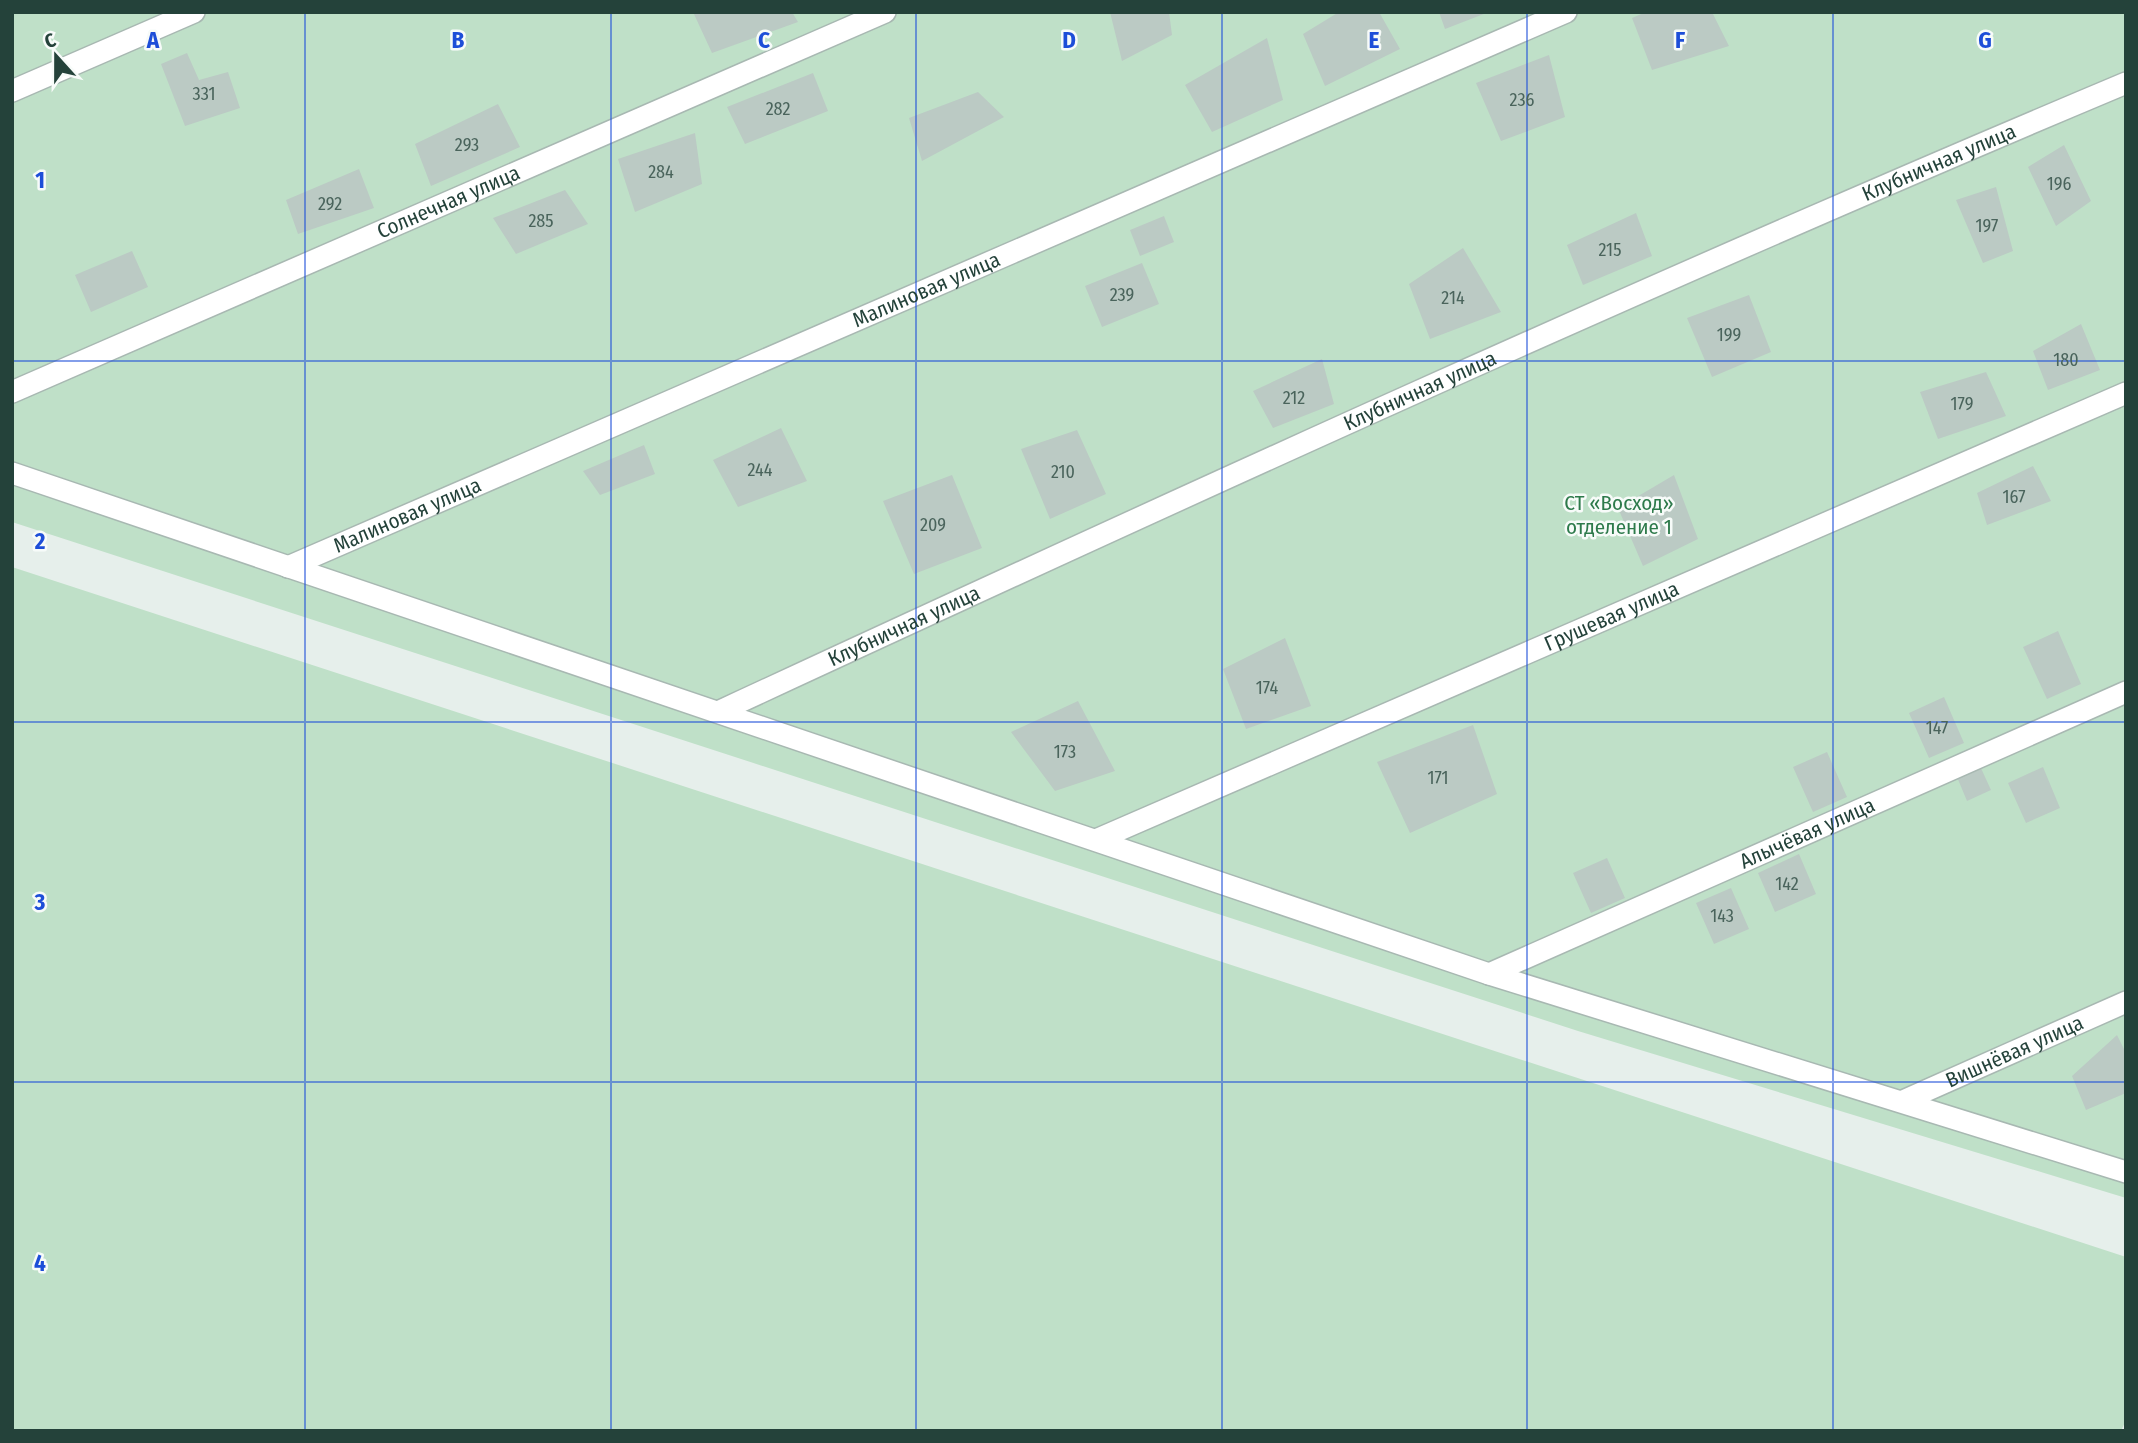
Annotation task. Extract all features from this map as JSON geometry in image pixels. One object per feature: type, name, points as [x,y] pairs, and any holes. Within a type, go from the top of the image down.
[{"type":"street","points":[[12,91],[194,12]]},
{"type":"street","name":"Солнечная улица","points":[[12,392],[885,12]]},
{"type":"street","name":"Малиновая улица","points":[[288,567],[1566,12]]},
{"type":"street","name":"Клубничная улица","points":[[718,712],[1164,506],[1914,172],[2126,83]]},
{"type":"street","name":"Грушевая улица","points":[[1096,841],[2126,393]]},
{"type":"street","points":[[12,473],[1489,974],[2126,1172]]},
{"type":"street","name":"Алычёвая улица","points":[[1489,974],[2126,692]]},
{"type":"street","name":"Вишнёвая улица","points":[[1903,1101],[2126,1002]]},
{"type":"green space","name":"СТ «Восход» отделение 1","points":[[12,12],[2126,12],[2126,1198],[1578,1031],[12,522]]},
{"type":"green space","points":[[12,567],[2126,1257],[2126,1420],[2121,1431],[12,1431]]},
{"type":"building","points":[[693,12],[792,12],[798,22],[712,53]]},
{"type":"building","points":[[1110,12],[1169,12],[1172,35],[1122,61]]},
{"type":"building","points":[[1339,12],[1379,12],[1400,49],[1325,86],[1303,34]]},
{"type":"building","points":[[1439,12],[1489,12],[1445,29]]},
{"type":"building","points":[[1646,12],[1712,12],[1729,46],[1652,70],[1632,18]]},
{"type":"building","points":[[1267,38],[1283,100],[1212,132],[1185,85]]},
{"type":"building","points":[[187,53],[199,80],[228,72],[240,108],[185,126],[161,64]]},
{"type":"building","points":[[1549,55],[1565,117],[1501,141],[1476,83]]},
{"type":"building","points":[[813,73],[828,111],[745,144],[727,107]]},
{"type":"building","points":[[978,92],[1004,117],[922,161],[909,118]]},
{"type":"building","points":[[498,104],[520,147],[431,186],[415,144]]},
{"type":"building","points":[[695,133],[702,184],[635,212],[618,159]]},
{"type":"building","points":[[2064,145],[2091,201],[2056,226],[2028,167]]},
{"type":"building","points":[[359,169],[374,208],[298,234],[286,200]]},
{"type":"building","points":[[1996,187],[2013,251],[1983,263],[1956,200]]},
{"type":"building","points":[[565,190],[588,224],[516,254],[493,218]]},
{"type":"building","points":[[1636,213],[1652,256],[1583,285],[1567,245]]},
{"type":"building","points":[[1164,216],[1174,242],[1140,256],[1130,230]]},
{"type":"building","points":[[1463,248],[1501,312],[1430,339],[1409,284]]},
{"type":"building","points":[[132,251],[148,287],[91,312],[75,275]]},
{"type":"building","points":[[1142,263],[1159,304],[1102,327],[1085,286]]},
{"type":"building","points":[[1749,295],[1771,352],[1712,377],[1687,318]]},
{"type":"building","points":[[2081,324],[2100,370],[2048,390],[2033,351]]},
{"type":"building","points":[[1322,359],[1334,404],[1273,428],[1253,391]]},
{"type":"building","points":[[1986,372],[2006,416],[1938,439],[1920,392]]},
{"type":"building","points":[[781,428],[807,481],[738,507],[713,460]]},
{"type":"building","points":[[1077,430],[1106,494],[1050,519],[1021,449]]},
{"type":"building","points":[[644,445],[655,474],[600,495],[583,471]]},
{"type":"building","points":[[2033,466],[2051,501],[1987,525],[1977,493]]},
{"type":"building","points":[[952,475],[982,548],[914,574],[883,501]]},
{"type":"building","points":[[1674,475],[1698,539],[1643,566],[1618,508]]},
{"type":"building","points":[[2058,631],[2081,684],[2047,699],[2023,647]]},
{"type":"building","points":[[1285,638],[1311,706],[1246,729],[1223,669]]},
{"type":"building","points":[[1944,697],[1964,743],[1929,758],[1909,713]]},
{"type":"building","points":[[1078,701],[1115,771],[1055,791],[1011,732]]},
{"type":"building","points":[[1473,725],[1497,794],[1410,833],[1377,762]]},
{"type":"building","points":[[1827,752],[1847,797],[1813,812],[1793,767]]},
{"type":"building","points":[[1980,766],[1991,790],[1967,801],[1957,777]]},
{"type":"building","points":[[2043,767],[2060,808],[2026,823],[2008,783]]},
{"type":"building","points":[[1799,854],[1816,894],[1775,912],[1758,873]]},
{"type":"building","points":[[1607,858],[1625,898],[1591,913],[1573,873]]},
{"type":"building","points":[[1731,888],[1749,929],[1714,944],[1696,903]]},
{"type":"building","points":[[2117,1035],[2126,1053],[2126,1093],[2086,1110],[2072,1076]]}]
